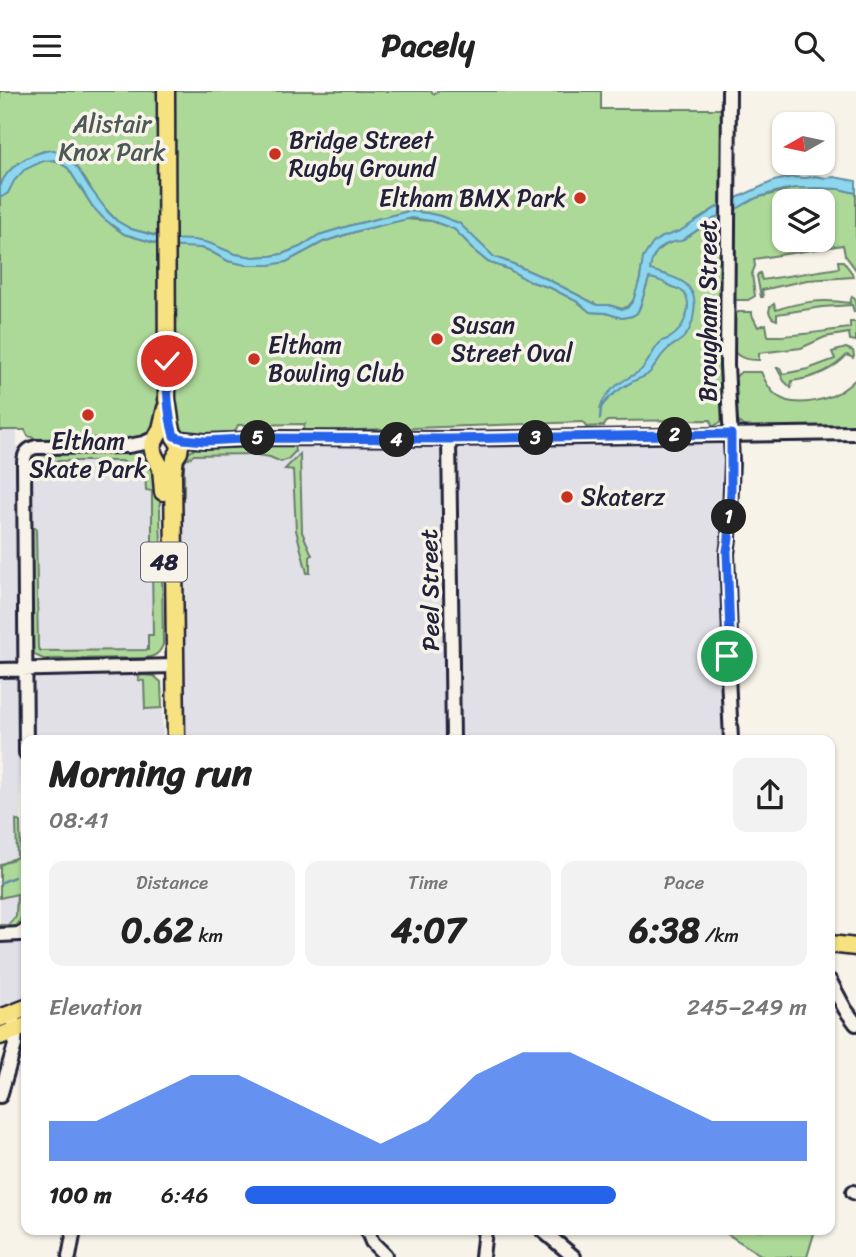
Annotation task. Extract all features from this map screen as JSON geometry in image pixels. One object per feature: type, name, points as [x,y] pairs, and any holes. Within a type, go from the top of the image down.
[{"type":"main road","name":"48","points":[[166,91],[167,399],[163,423],[166,436],[180,445],[173,473],[166,735]]},
{"type":"main road","name":"48","points":[[166,436],[152,446],[163,477],[170,667],[176,735]]},
{"type":"main road","points":[[155,457],[165,462],[176,457]]},
{"type":"main road","points":[[835,945],[856,947]]},
{"type":"main road","points":[[0,1037],[21,1028]]},
{"type":"street","name":"Brougham Street","points":[[729,91],[727,373],[731,488],[727,554],[730,636],[727,653],[731,735]]},
{"type":"street","points":[[26,735],[24,477],[25,455],[30,449],[40,446],[128,446],[166,436],[205,441],[856,433]]},
{"type":"street","name":"Peel Street","points":[[449,439],[453,735]]},
{"type":"street","points":[[176,457],[205,441]]},
{"type":"street","points":[[128,446],[155,457]]},
{"type":"street","points":[[0,670],[170,667]]},
{"type":"street","points":[[0,935],[21,933]]},
{"type":"street","points":[[835,990],[856,1024]]},
{"type":"street","points":[[0,1096],[21,1028],[12,1013]]},
{"type":"street","points":[[69,1257],[73,1235]]},
{"type":"street","points":[[369,1235],[384,1255]]},
{"type":"street","points":[[482,1257],[484,1235]]},
{"type":"street","points":[[548,1235],[570,1254]]},
{"type":"street","points":[[557,1235],[570,1254]]},
{"type":"shaded area","points":[[0,430],[17,430],[19,653],[13,663],[0,665]]},
{"type":"shaded area","points":[[713,440],[723,445],[727,453],[722,534],[726,537],[723,551],[725,735],[179,735],[176,476],[192,450],[296,444],[320,448]]},
{"type":"shaded area","points":[[37,454],[142,454],[160,478],[162,648],[155,656],[144,658],[40,659],[31,648],[32,459]]},
{"type":"shaded area","points":[[9,676],[17,679],[19,685],[21,917],[17,925],[0,930],[0,678]]},
{"type":"shaded area","points":[[154,676],[162,685],[163,735],[32,735],[32,685],[38,677]]},
{"type":"shaded area","points":[[21,940],[21,1006],[0,1012],[0,942]]},
{"type":"green space","name":"Alistair Knox Park","points":[[0,91],[158,91],[158,236],[131,229],[117,221],[99,202],[83,176],[44,151],[18,164],[0,187]]},
{"type":"green space","points":[[173,91],[431,91],[434,94],[438,91],[601,91],[601,109],[725,109],[725,203],[652,246],[644,259],[634,300],[622,309],[597,305],[547,279],[494,257],[459,223],[427,213],[409,211],[352,225],[319,235],[282,254],[253,257],[235,254],[208,243],[174,240]]},
{"type":"green space","points":[[54,160],[68,168],[93,207],[113,226],[124,234],[158,244],[158,261],[161,262],[161,413],[156,431],[137,440],[37,439],[28,436],[25,430],[0,430],[0,198],[17,175],[26,168]]},
{"type":"green space","points":[[796,188],[839,189],[856,193],[856,270],[845,255],[843,245],[835,246],[835,189],[792,189]]},
{"type":"green space","points":[[772,194],[772,252],[798,252],[754,259],[752,274],[755,296],[748,300],[735,300],[733,296],[731,211],[756,198]]},
{"type":"green space","points":[[726,214],[723,415],[721,422],[712,427],[711,420],[607,421],[604,426],[586,427],[583,422],[302,432],[305,424],[238,425],[234,434],[188,435],[177,429],[174,247],[200,248],[228,261],[247,265],[286,262],[323,242],[361,230],[405,219],[432,221],[454,229],[488,262],[551,288],[578,302],[590,312],[622,318],[637,313],[649,278],[651,260],[656,252]]},
{"type":"green space","points":[[838,261],[843,261],[853,277],[807,280],[762,290],[761,297],[757,276],[760,273],[762,280],[839,268]]},
{"type":"green space","points":[[852,296],[855,298],[854,312],[852,305],[822,307],[777,314],[777,320],[772,318],[769,312],[774,304],[776,310],[813,302],[850,303]]},
{"type":"green space","points":[[738,312],[752,312],[758,327],[766,324],[768,336],[850,328],[850,322],[856,322],[856,341],[850,340],[849,333],[825,337],[801,348],[759,353],[759,360],[752,360],[733,350],[733,317]]},
{"type":"green space","points":[[846,348],[853,351],[853,358],[847,355],[822,373],[792,381],[791,388],[777,368],[780,368],[783,374],[808,369],[835,359],[832,352]]},
{"type":"green space","points":[[741,372],[761,372],[773,393],[793,402],[823,399],[841,391],[856,379],[856,428],[746,427],[736,418],[733,404],[733,379]]},
{"type":"green space","points":[[243,444],[294,444],[295,452],[281,462],[250,454],[194,455],[185,461],[184,496],[178,499],[176,476],[185,455],[195,449]]},
{"type":"green space","points":[[123,451],[149,457],[159,473],[161,547],[152,557],[152,491],[146,490],[145,473],[122,461],[50,461],[50,472],[43,472],[38,471],[31,461],[41,452]]},
{"type":"green space","points":[[300,454],[302,532],[312,555],[310,573],[307,573],[296,530],[293,470],[285,469]]},
{"type":"green space","points":[[30,528],[36,528],[40,651],[148,650],[148,635],[153,635],[152,565],[162,571],[163,644],[158,653],[144,658],[43,659],[35,655],[31,643]]},
{"type":"green space","points":[[140,675],[154,676],[161,682],[162,708],[145,709],[144,681],[138,680]]},
{"type":"green space","points":[[16,820],[20,822],[21,918],[14,927],[4,929],[0,928],[0,925],[8,925],[16,916],[17,894],[0,898],[0,865],[17,857]]},
{"type":"green space","points":[[729,1235],[814,1235],[807,1257],[764,1257]]},
{"type":"water","points":[[50,150],[61,153],[78,169],[117,221],[131,229],[166,239],[209,243],[235,254],[253,257],[271,256],[300,247],[319,235],[352,225],[409,211],[427,213],[459,223],[494,257],[547,279],[597,305],[622,309],[627,308],[633,301],[643,258],[653,243],[680,231],[719,206],[774,181],[792,177],[834,177],[856,181],[856,193],[820,188],[772,189],[772,193],[718,216],[681,241],[668,243],[659,249],[650,270],[676,278],[689,287],[695,302],[691,326],[647,375],[619,390],[600,410],[610,391],[641,370],[658,345],[680,329],[688,304],[682,291],[649,278],[640,307],[632,316],[622,318],[590,312],[578,302],[551,288],[488,262],[454,229],[432,221],[412,218],[323,242],[286,262],[246,265],[228,261],[201,248],[166,246],[124,234],[93,207],[68,168],[54,160],[43,161],[24,170],[8,193],[0,198],[0,187],[8,173],[13,167]]},
{"type":"waterway","points":[[600,419],[601,407]]},
{"type":"waterway","points":[[0,883],[14,877]]},
{"type":"place","name":"Bridge Street Rugby Ground","points":[[275,154]]},
{"type":"place","name":"Eltham BMX Park","points":[[580,198]]},
{"type":"place","name":"Susan Street Oval","points":[[437,339]]},
{"type":"place","name":"Eltham Bowling Club","points":[[254,359]]},
{"type":"place","name":"Eltham Skate Park","points":[[88,415]]},
{"type":"place","name":"Skaterz","points":[[567,497]]},
{"type":"route","points":[[167,361],[167,399],[171,426],[174,436],[183,439],[346,440],[731,434],[727,551],[730,636],[727,656]]}]
